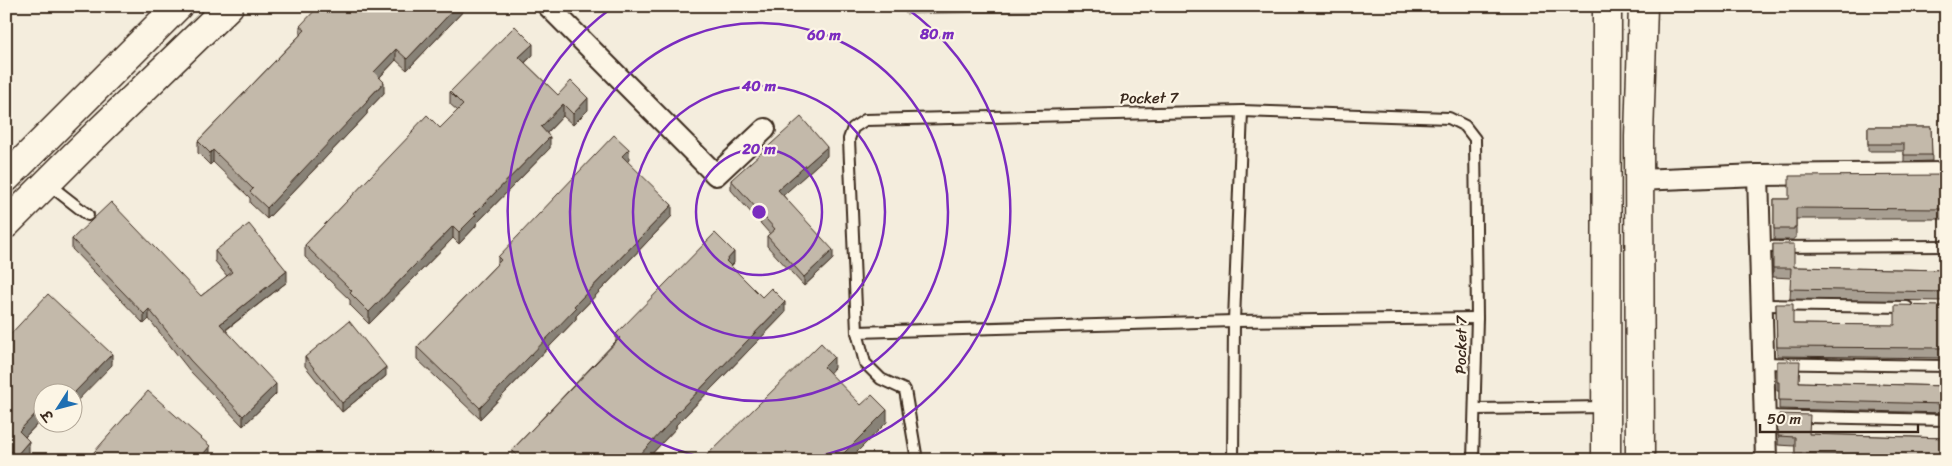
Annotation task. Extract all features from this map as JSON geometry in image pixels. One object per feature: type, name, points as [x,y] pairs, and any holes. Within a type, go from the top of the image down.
[{"type":"street","points":[[6,178],[178,6]]},
{"type":"street","points":[[6,224],[229,6]]},
{"type":"street","points":[[548,6],[716,175],[765,130]]},
{"type":"street","points":[[1606,460],[1605,134],[1607,6]]},
{"type":"street","points":[[1640,460],[1639,137],[1643,6]]},
{"type":"street","points":[[1605,134],[1639,137]]},
{"type":"street","points":[[1639,180],[1758,175],[1946,172]]},
{"type":"street","points":[[1758,175],[1766,460]]},
{"type":"lane","points":[[1233,460],[1234,320],[1242,111]]},
{"type":"lane","name":"Pocket 7","points":[[917,460],[905,390],[881,379],[865,363],[857,332],[849,139],[853,128],[865,120],[1242,111],[1449,118],[1465,126],[1475,139],[1477,318],[1473,460]]},
{"type":"lane","points":[[47,183],[88,215]]},
{"type":"lane","points":[[1760,247],[1946,246]]},
{"type":"lane","points":[[1762,305],[1917,308]]},
{"type":"lane","points":[[857,332],[1234,320],[1477,318]]},
{"type":"lane","points":[[1763,363],[1946,366]]},
{"type":"lane","points":[[1475,409],[1606,407]]},
{"type":"lane","points":[[1764,416],[1946,420]]},
{"type":"shaded area","points":[[899,6],[1278,6],[906,14]]},
{"type":"building","points":[[319,6],[457,6],[407,59],[396,49],[374,72],[384,82],[267,208],[250,192],[253,189],[213,150],[210,153],[198,141],[305,30],[300,26]]},
{"type":"building","points":[[515,26],[533,44],[519,57],[558,95],[571,81],[588,98],[573,114],[563,104],[541,127],[550,137],[474,214],[476,215],[459,232],[453,226],[369,312],[350,293],[352,291],[305,245],[427,115],[440,128],[463,105],[450,92]]},
{"type":"building","points":[[801,117],[827,147],[778,190],[833,250],[804,277],[767,236],[775,229],[731,180]]},
{"type":"building","points":[[1868,127],[1931,127],[1932,155],[1904,155],[1904,144],[1868,144]]},
{"type":"building","points":[[614,135],[629,149],[622,156],[672,205],[574,306],[576,308],[480,408],[417,347],[501,260],[498,257]]},
{"type":"building","points":[[1946,175],[1946,209],[1796,208],[1796,227],[1794,229],[1774,229],[1774,199],[1789,199],[1789,176]]},
{"type":"building","points":[[111,202],[201,296],[232,272],[215,251],[249,224],[287,271],[220,324],[276,384],[243,416],[190,360],[149,309],[144,314],[72,239]]},
{"type":"building","points":[[715,233],[734,252],[726,261],[762,297],[771,288],[785,302],[675,415],[635,460],[522,460],[512,450],[620,338],[616,334]]},
{"type":"building","points":[[1773,244],[1794,244],[1794,267],[1946,270],[1946,292],[1790,289],[1791,268],[1773,268]]},
{"type":"building","points":[[48,294],[112,354],[82,385],[32,384],[32,417],[19,431],[29,441],[16,456],[11,451],[6,455],[6,339]]},
{"type":"building","points":[[1776,304],[1793,304],[1793,324],[1895,325],[1895,305],[1944,306],[1946,348],[1777,347]]},
{"type":"building","points":[[349,321],[386,367],[342,403],[305,357]]},
{"type":"building","points":[[821,343],[834,357],[824,367],[861,405],[872,395],[887,410],[837,460],[702,460]]},
{"type":"building","points":[[1777,361],[1800,361],[1799,382],[1946,386],[1946,404],[1779,400]]},
{"type":"building","points":[[148,391],[210,446],[198,460],[87,460]]},
{"type":"building","points":[[1779,414],[1810,415],[1809,434],[1946,438],[1946,458],[1795,453],[1795,437],[1778,436]]}]
